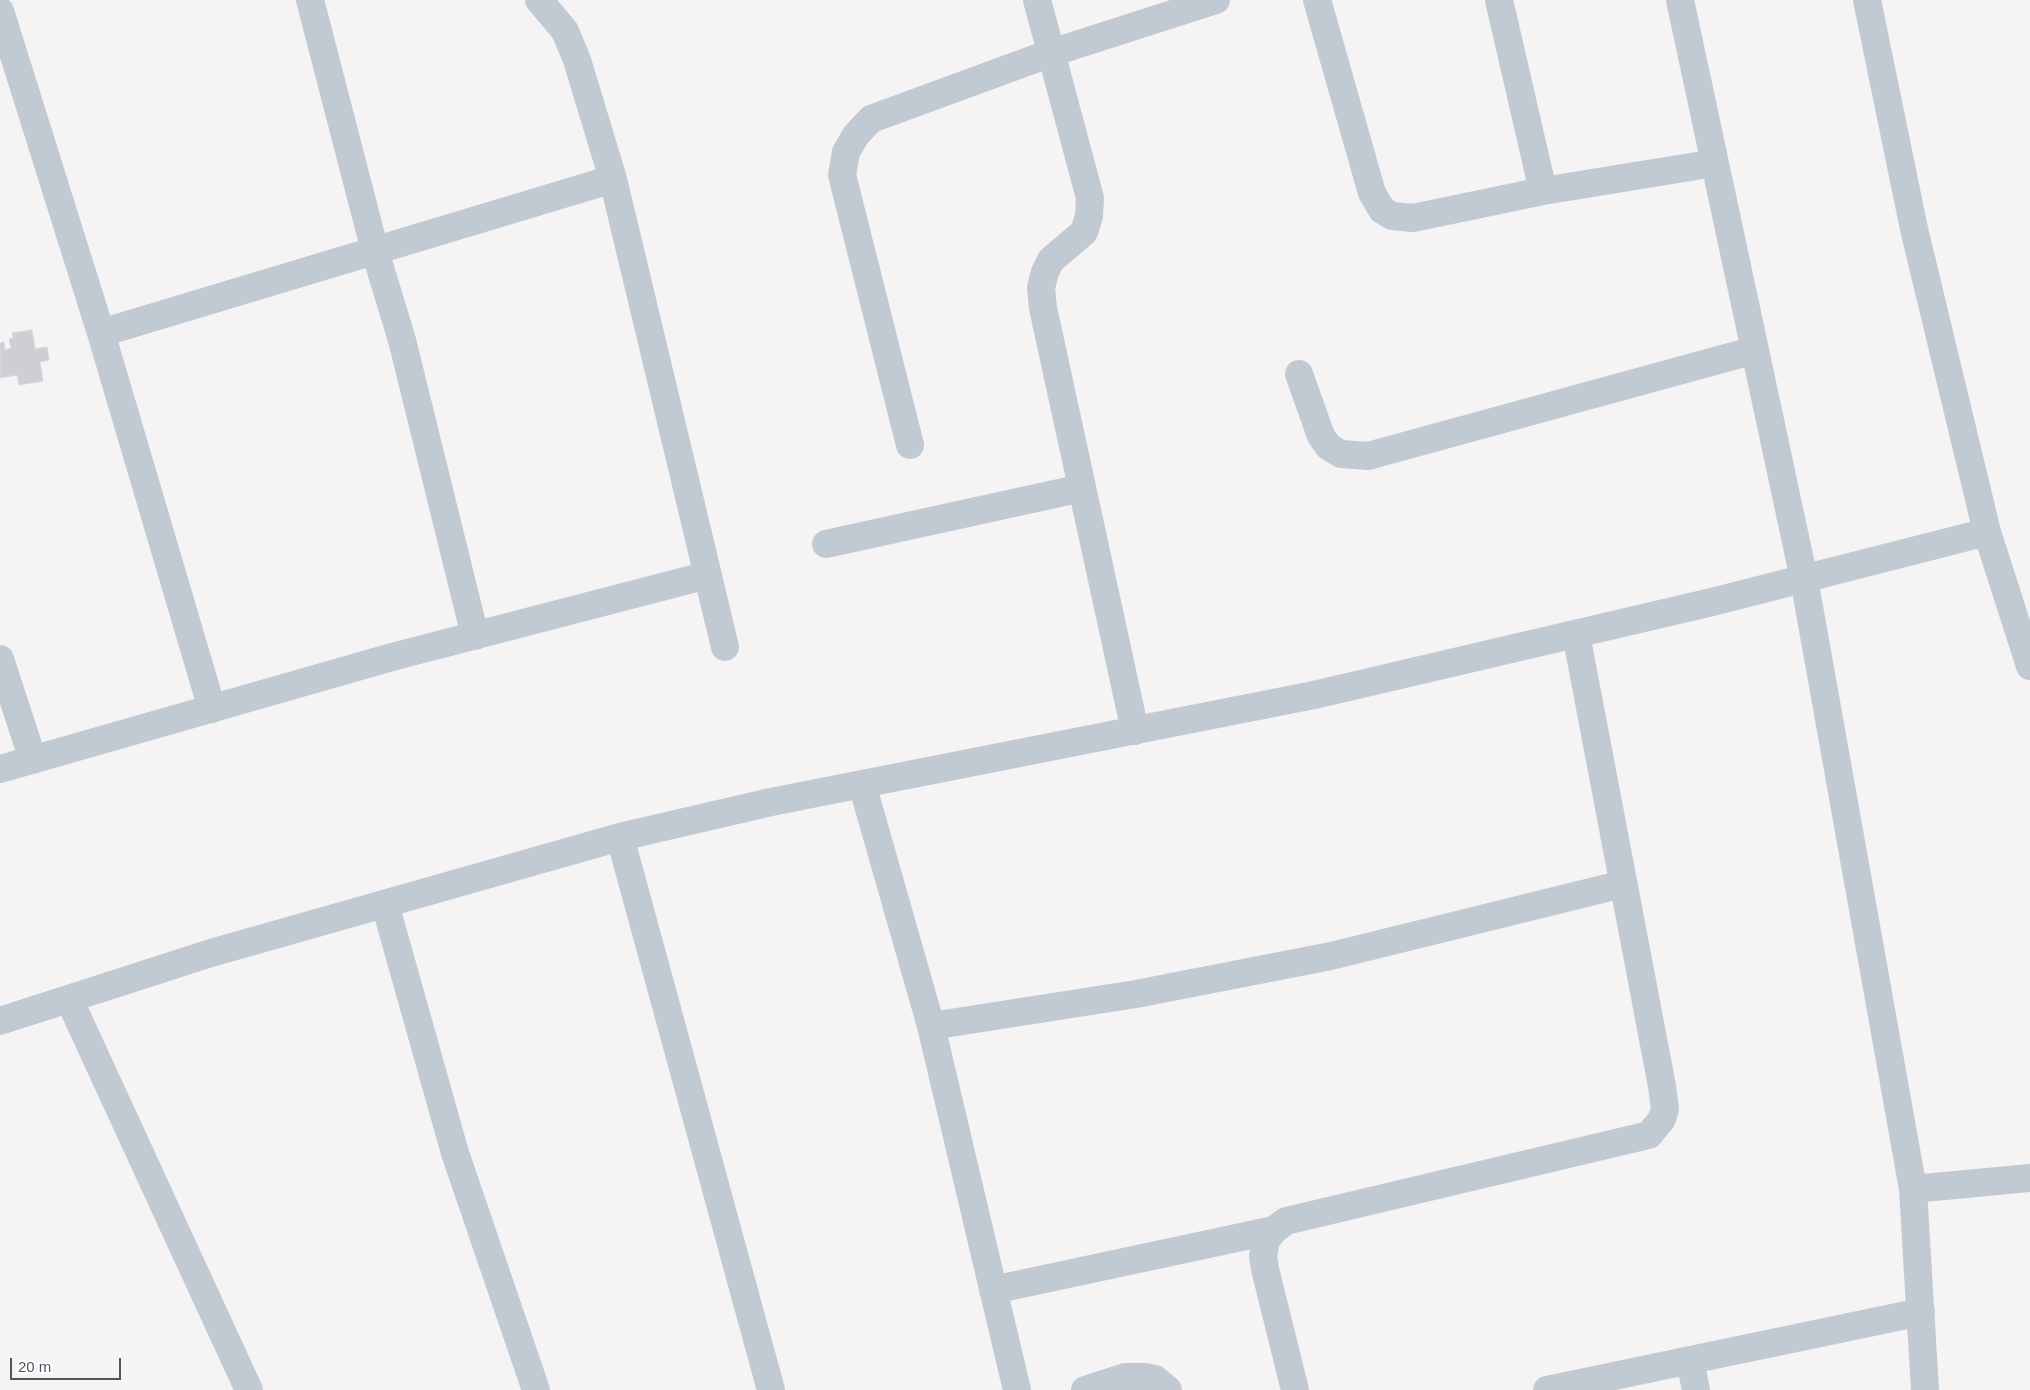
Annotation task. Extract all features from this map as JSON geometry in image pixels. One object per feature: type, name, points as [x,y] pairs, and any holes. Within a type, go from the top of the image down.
[{"type":"street","points":[[310,0],[375,251],[402,340],[475,636]]},
{"type":"street","points":[[539,0],[565,31],[577,60],[613,179],[725,647]]},
{"type":"street","points":[[1037,0],[1090,198],[1089,216],[1084,232],[1051,260],[1044,272],[1041,288],[1042,308],[1135,731]]},
{"type":"street","points":[[910,445],[842,175],[846,152],[856,135],[871,120],[1051,53],[1216,0]]},
{"type":"street","points":[[1317,0],[1372,193],[1382,210],[1392,216],[1413,218],[1542,191],[1715,163]]},
{"type":"street","points":[[1499,0],[1542,191]]},
{"type":"street","points":[[1680,0],[1804,579],[1913,1189],[1925,1390]]},
{"type":"street","points":[[1867,0],[1914,229],[1987,532],[2030,666]]},
{"type":"street","points":[[0,11],[101,333],[212,709]]},
{"type":"street","points":[[101,333],[613,179]]},
{"type":"street","points":[[1299,374],[1321,436],[1329,447],[1341,454],[1368,456],[1755,350]]},
{"type":"street","points":[[826,544],[1082,488]]},
{"type":"street","points":[[0,1021],[211,953],[620,837],[771,802],[1314,695],[1804,579],[1987,532]]},
{"type":"street","points":[[0,770],[475,636],[708,575]]},
{"type":"street","points":[[1295,1390],[1263,1256],[1266,1240],[1274,1230],[1286,1222],[1649,1135],[1662,1119],[1665,1109],[1576,634]]},
{"type":"street","points":[[0,659],[34,760]]},
{"type":"street","points":[[862,784],[931,1026],[1017,1390]]},
{"type":"street","points":[[620,837],[771,1390]]},
{"type":"street","points":[[931,1026],[1136,994],[1331,956],[1624,884]]},
{"type":"street","points":[[385,904],[455,1153],[536,1390]]},
{"type":"street","points":[[69,999],[249,1390]]},
{"type":"street","points":[[1913,1189],[2030,1178]]},
{"type":"street","points":[[993,1290],[1274,1230]]},
{"type":"street","points":[[1547,1390],[1920,1312]]},
{"type":"street","points":[[1690,1360],[1696,1390]]},
{"type":"street","points":[[1085,1390],[1125,1377],[1145,1376],[1155,1378],[1168,1390]]},
{"type":"building","points":[[32,330],[35,349],[47,347],[49,360],[40,362],[43,381],[19,385],[17,375],[0,378],[0,343],[4,342],[5,350],[11,348],[9,339],[13,338],[12,333]]}]
